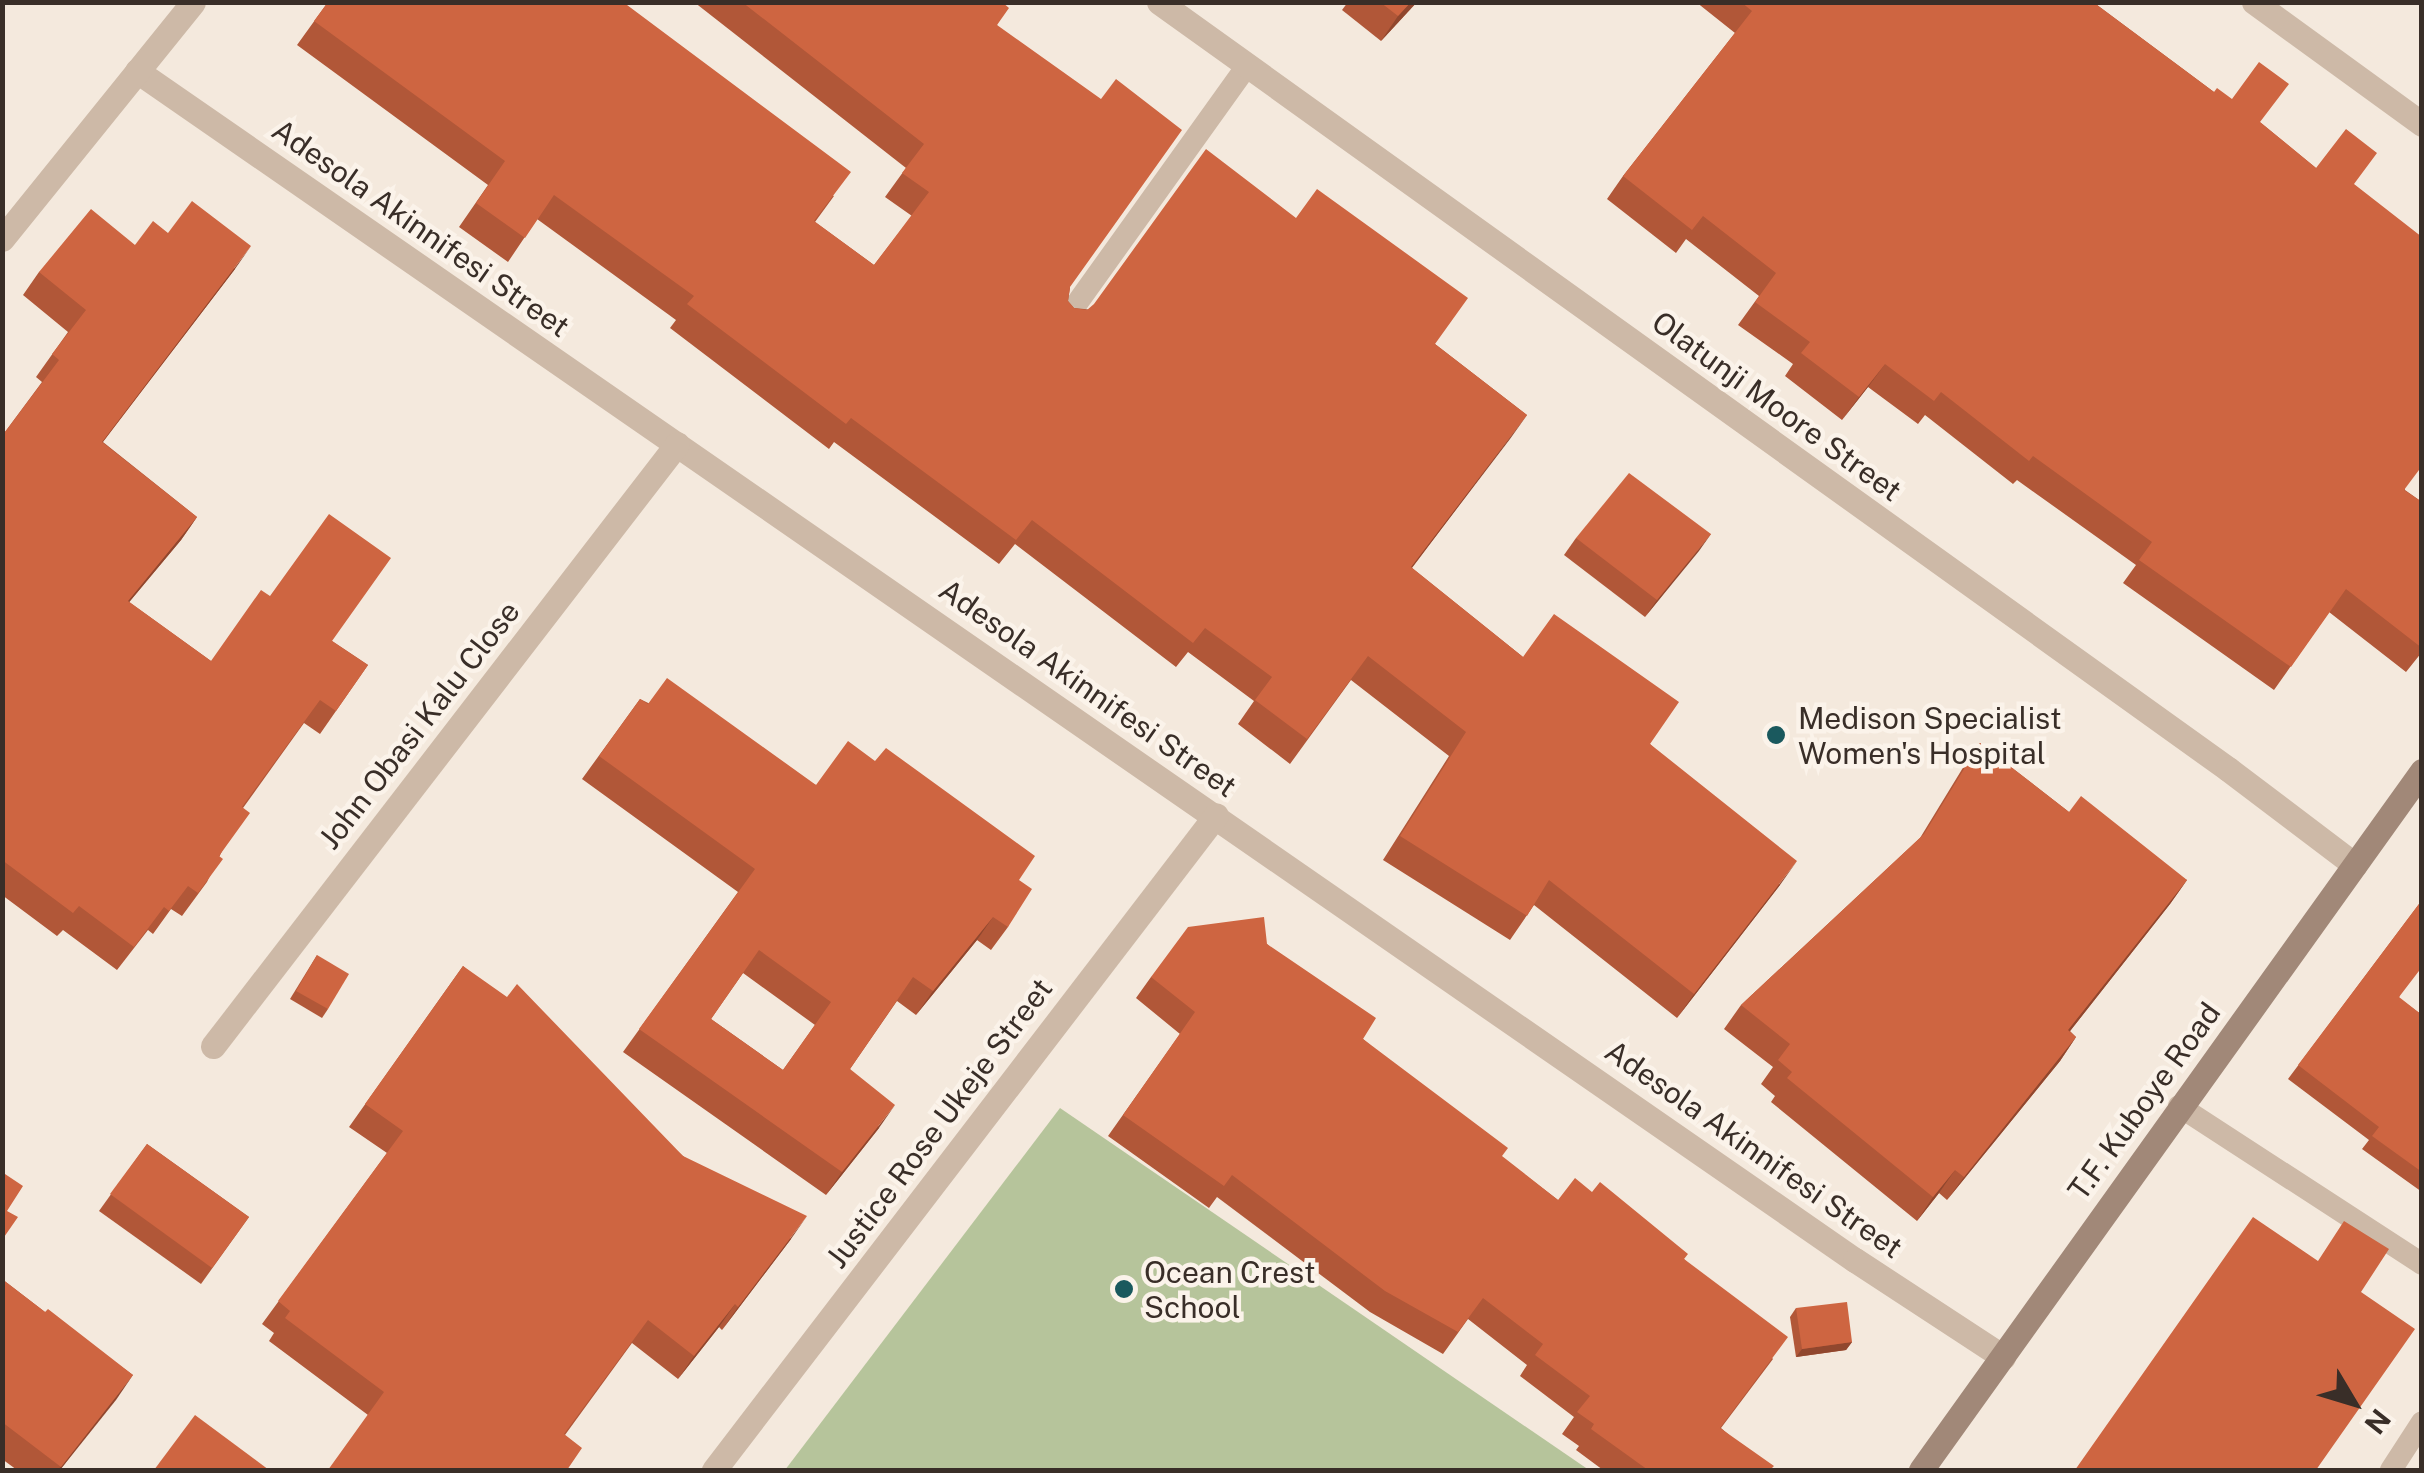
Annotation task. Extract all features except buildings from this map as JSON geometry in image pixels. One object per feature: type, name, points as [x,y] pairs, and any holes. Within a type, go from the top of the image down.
[{"type":"street","points":[[2,239],[192,2]]},
{"type":"street","name":"Olatunji Moore Street","points":[[1159,2],[2228,769],[2354,865]]},
{"type":"street","points":[[2254,2],[2422,124]]},
{"type":"street","name":"Adesola Akinnifesi Street","points":[[137,72],[1839,1249],[2003,1356]]},
{"type":"street","name":"John Obasi Kalu Close","points":[[212,1046],[677,444]]},
{"type":"street","name":"T.F. Kuboye Road","points":[[1922,1470],[2422,771]]},
{"type":"street","name":"Justice Rose Ukeje Street","points":[[714,1470],[1216,816]]},
{"type":"lane","points":[[1065,320],[1247,66]]},
{"type":"lane","points":[[2179,1106],[2422,1264]]},
{"type":"lane","points":[[2391,1470],[2422,1422]]},
{"type":"green space","name":"Ocean Crest School","points":[[1060,1108],[1589,1470],[785,1470]]},
{"type":"place","name":"Medison Specialist Women's Hospital","points":[[1776,735]]},
{"type":"place","name":"Ocean Crest School","points":[[1124,1289]]}]
